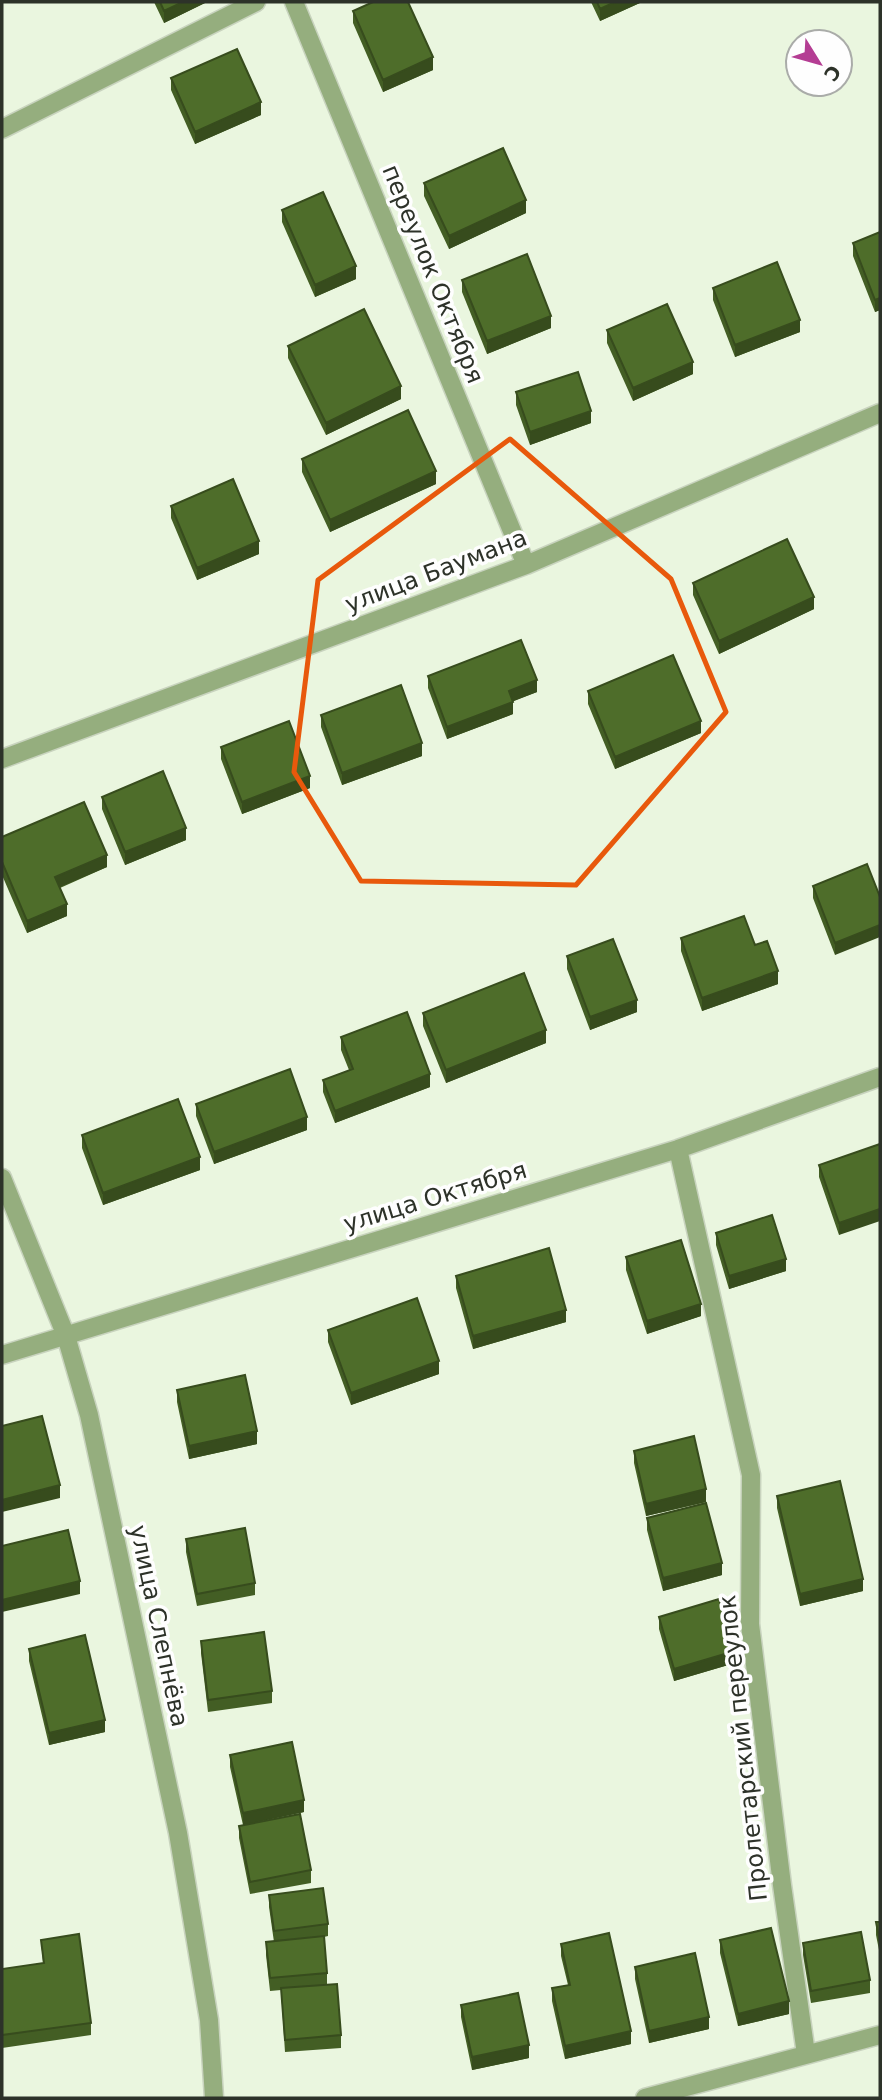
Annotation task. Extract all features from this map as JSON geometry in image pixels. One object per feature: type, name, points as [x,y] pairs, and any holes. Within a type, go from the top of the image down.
[{"type":"street","points":[[2,129],[256,2]]},
{"type":"street","name":"переулок Октября","points":[[294,2],[526,565]]},
{"type":"street","name":"улица Баумана","points":[[2,759],[526,565],[880,413]]},
{"type":"street","name":"улица Октября","points":[[2,1354],[678,1149],[880,1077]]},
{"type":"street","name":"Пролетарский переулок","points":[[678,1149],[751,1475],[750,1624],[806,2054]]},
{"type":"street","name":"улица Слепнёва","points":[[2,1178],[66,1336],[89,1415],[178,1833],[209,2020],[214,2098]]},
{"type":"street","points":[[645,2098],[880,2035]]},
{"type":"highlighted area","points":[[510,439],[671,579],[726,712],[576,885],[361,881],[294,772],[318,580]]},
{"type":"building","points":[[160,2],[183,2],[164,11]]},
{"type":"building","points":[[373,2],[408,2],[433,57],[383,80],[353,11]]},
{"type":"building","points":[[597,2],[615,2],[600,9]]},
{"type":"building","points":[[237,49],[261,102],[195,132],[171,78]]},
{"type":"building","points":[[503,148],[526,200],[449,236],[424,183]]},
{"type":"building","points":[[323,192],[356,266],[315,285],[282,210]]},
{"type":"building","points":[[880,232],[880,298],[875,300],[853,243]]},
{"type":"building","points":[[527,254],[551,316],[487,341],[462,280]]},
{"type":"building","points":[[777,262],[800,320],[735,345],[713,288]]},
{"type":"building","points":[[667,304],[693,362],[633,388],[607,330]]},
{"type":"building","points":[[364,309],[401,386],[326,423],[288,346]]},
{"type":"building","points":[[578,372],[591,411],[530,432],[516,392]]},
{"type":"building","points":[[408,410],[436,471],[330,520],[302,459]]},
{"type":"building","points":[[233,479],[259,541],[197,568],[171,506]]},
{"type":"building","points":[[787,539],[814,597],[719,641],[693,583]]},
{"type":"building","points":[[521,640],[537,680],[509,691],[513,702],[447,727],[428,676]]},
{"type":"building","points":[[673,655],[701,721],[615,757],[588,691]]},
{"type":"building","points":[[401,685],[422,743],[342,773],[321,715]]},
{"type":"building","points":[[289,721],[310,776],[242,802],[221,747]]},
{"type":"building","points":[[163,771],[186,828],[125,852],[102,797]]},
{"type":"building","points":[[84,802],[107,855],[55,877],[67,904],[27,921],[2,862],[2,837]]},
{"type":"building","points":[[867,864],[880,897],[880,925],[835,943],[813,886]]},
{"type":"building","points":[[744,916],[755,945],[767,941],[778,971],[702,998],[681,938]]},
{"type":"building","points":[[613,939],[637,1000],[590,1017],[567,956]]},
{"type":"building","points":[[524,973],[546,1030],[446,1070],[423,1013]]},
{"type":"building","points":[[407,1012],[430,1074],[335,1111],[323,1080],[353,1069],[341,1037]]},
{"type":"building","points":[[290,1069],[307,1117],[214,1152],[196,1104]]},
{"type":"building","points":[[178,1099],[200,1157],[103,1193],[82,1135]]},
{"type":"building","points":[[880,1144],[880,1209],[839,1223],[819,1165]]},
{"type":"building","points":[[772,1215],[786,1259],[729,1276],[716,1233]]},
{"type":"building","points":[[681,1240],[701,1304],[647,1321],[626,1257]]},
{"type":"building","points":[[549,1248],[566,1310],[473,1336],[456,1276]]},
{"type":"building","points":[[417,1298],[439,1361],[351,1393],[328,1330]]},
{"type":"building","points":[[245,1375],[257,1431],[189,1446],[177,1390]]},
{"type":"building","points":[[42,1416],[60,1485],[2,1500],[2,1426]]},
{"type":"building","points":[[694,1436],[706,1489],[646,1504],[634,1451]]},
{"type":"building","points":[[840,1481],[863,1579],[800,1594],[777,1496]]},
{"type":"building","points":[[706,1503],[722,1563],[663,1578],[647,1518]]},
{"type":"building","points":[[245,1528],[255,1583],[197,1594],[186,1539]]},
{"type":"building","points":[[68,1530],[80,1581],[2,1600],[2,1546]]},
{"type":"building","points":[[719,1599],[735,1651],[674,1669],[659,1617]]},
{"type":"building","points":[[264,1632],[272,1691],[208,1700],[201,1641]]},
{"type":"building","points":[[85,1635],[105,1720],[49,1733],[29,1649]]},
{"type":"building","points":[[292,1742],[304,1800],[243,1813],[230,1755]]},
{"type":"building","points":[[300,1814],[311,1870],[250,1882],[239,1826]]},
{"type":"building","points":[[323,1888],[328,1924],[274,1931],[269,1895]]},
{"type":"building","points":[[876,1922],[880,1922],[880,1942]]},
{"type":"building","points":[[771,1928],[789,2001],[738,2014],[720,1940]]},
{"type":"building","points":[[861,1932],[870,1980],[811,1991],[803,1943]]},
{"type":"building","points":[[609,1933],[631,2031],[565,2046],[552,1988],[570,1985],[561,1944]]},
{"type":"building","points":[[79,1934],[91,2023],[2,2035],[2,1969],[44,1963],[41,1940]]},
{"type":"building","points":[[324,1936],[327,1973],[270,1978],[266,1942]]},
{"type":"building","points":[[695,1953],[709,2017],[649,2031],[635,1967]]},
{"type":"building","points":[[337,1984],[341,2035],[285,2040],[281,1988]]},
{"type":"building","points":[[518,1993],[529,2045],[472,2057],[461,2005]]}]
